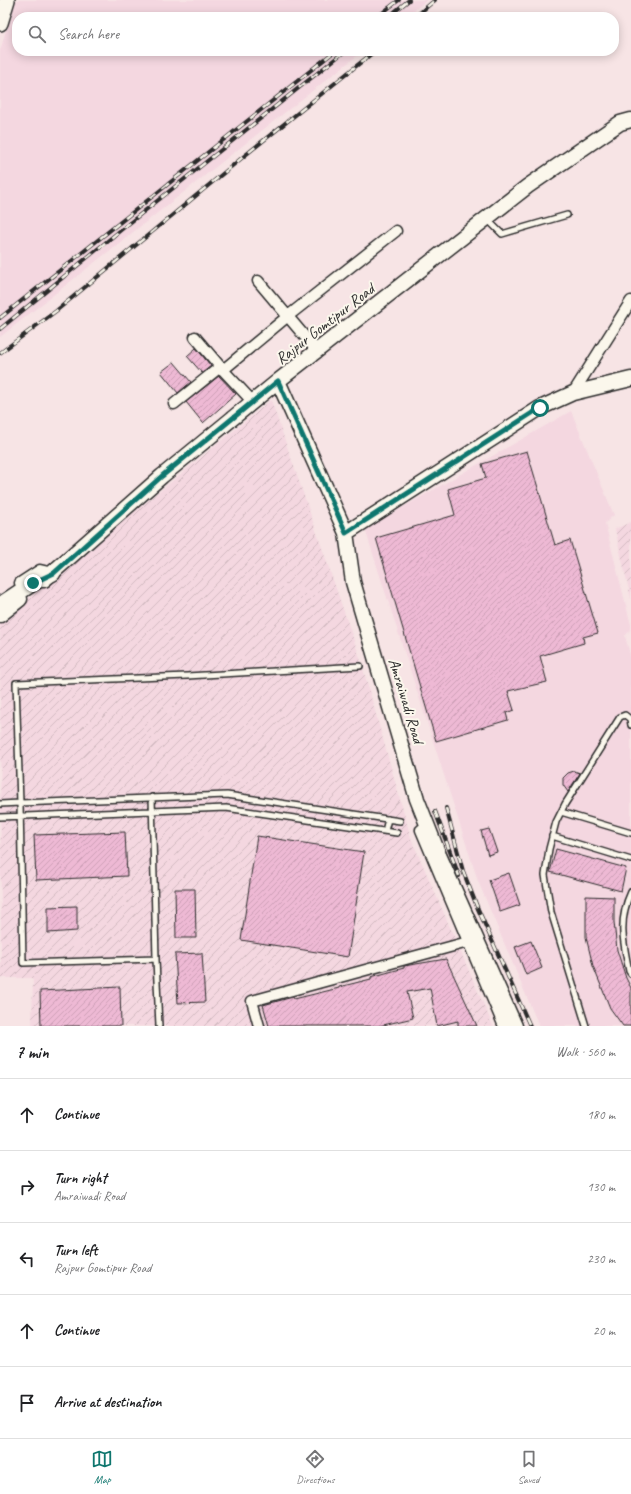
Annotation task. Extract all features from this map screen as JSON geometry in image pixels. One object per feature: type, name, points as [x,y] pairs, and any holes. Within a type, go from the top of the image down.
[{"type":"main road","points":[[0,23],[7,0]]},
{"type":"main road","name":"Rajpur Gomtipur Road","points":[[0,615],[54,573],[162,476],[278,381],[528,186],[620,124],[631,120]]},
{"type":"main road","points":[[346,533],[540,408],[573,393],[631,380]]},
{"type":"main road","name":"Amraiwadi Road","points":[[278,381],[346,533],[352,582],[417,799],[442,862],[515,1024]]},
{"type":"main road","points":[[0,605],[33,583],[54,573]]},
{"type":"street","points":[[174,404],[396,231]]},
{"type":"street","points":[[258,281],[317,351]]},
{"type":"street","points":[[573,393],[631,301]]},
{"type":"street","points":[[195,337],[221,368],[253,402]]},
{"type":"street","points":[[0,596],[40,570],[54,573]]},
{"type":"street","points":[[428,826],[421,830],[503,1024],[515,1024]]},
{"type":"street","points":[[259,1026],[252,1001],[468,942]]},
{"type":"lane","points":[[487,219],[502,234],[567,215]]},
{"type":"lane","points":[[156,960],[23,963],[16,682],[187,676],[360,666]]},
{"type":"lane","points":[[586,1026],[551,912],[545,875],[548,849],[556,822],[561,812],[620,717],[626,715],[630,719],[631,725]]},
{"type":"lane","points":[[0,804],[227,795],[400,821]]},
{"type":"lane","points":[[152,797],[159,1026]]},
{"type":"lane","points":[[0,817],[226,808],[397,832]]},
{"type":"lane","points":[[561,812],[631,833]]},
{"type":"lane","points":[[385,831],[388,819]]},
{"type":"lane","points":[[552,836],[631,860]]},
{"type":"lane","points":[[631,892],[622,923],[623,945],[631,974]]},
{"type":"shaded area","points":[[15,0],[427,0],[412,12],[12,12],[12,56],[357,56],[0,337],[0,51]]},
{"type":"shaded area","points":[[271,400],[360,658],[411,838],[493,1026],[32,1026],[33,978],[1,978],[0,622]]},
{"type":"shaded area","points":[[571,411],[614,515],[605,523],[631,625],[631,629],[625,636],[631,658],[631,1026],[539,1026],[478,881],[365,529]]},
{"type":"shaded area","points":[[631,522],[631,599],[615,529]]},
{"type":"building","points":[[196,348],[211,366],[202,373],[187,356]]},
{"type":"building","points":[[174,362],[191,382],[178,393],[161,372]]},
{"type":"building","points":[[219,376],[236,394],[203,423],[186,402]]},
{"type":"building","points":[[527,451],[555,545],[570,540],[598,633],[583,637],[584,643],[540,656],[547,682],[508,691],[514,710],[506,713],[508,720],[436,741],[376,538],[455,515],[448,489],[486,478],[482,464]]},
{"type":"building","points":[[574,771],[580,773],[568,792],[563,785],[563,778],[568,773]]},
{"type":"building","points":[[489,829],[497,852],[488,855],[481,831]]},
{"type":"building","points":[[125,832],[127,876],[36,880],[34,835]]},
{"type":"building","points":[[257,836],[364,852],[348,957],[241,940]]},
{"type":"building","points":[[556,849],[626,868],[621,891],[550,872]]},
{"type":"building","points":[[509,873],[520,905],[500,912],[489,880]]},
{"type":"building","points":[[175,889],[195,889],[196,938],[176,938]]},
{"type":"building","points":[[586,896],[614,897],[614,922],[617,950],[626,978],[631,988],[631,1026],[623,1026],[610,1008],[593,966],[586,937]]},
{"type":"building","points":[[77,906],[77,931],[48,933],[48,907]]},
{"type":"building","points":[[531,941],[542,968],[526,975],[515,947]]},
{"type":"building","points":[[202,953],[205,1002],[178,1003],[175,954]]},
{"type":"building","points":[[446,959],[477,1026],[458,1026],[458,1021],[437,1026],[430,988],[407,992],[413,1018],[379,1026],[269,1026],[263,1005],[293,997],[294,999],[339,988],[404,968],[404,966]]},
{"type":"building","points":[[120,987],[121,1026],[41,1026],[40,991]]},
{"type":"railway","points":[[383,12],[399,0]]},
{"type":"railway","points":[[394,12],[409,0]]},
{"type":"railway","points":[[421,12],[435,0]]},
{"type":"railway","points":[[0,318],[329,56]]},
{"type":"railway","points":[[0,329],[122,229],[339,56]]},
{"type":"railway","points":[[0,353],[56,311],[369,56]]},
{"type":"railway","points":[[446,808],[463,871],[478,909],[530,1026]]},
{"type":"railway","points":[[435,811],[459,876]]},
{"type":"route","points":[[33,583],[54,573],[162,476],[278,381],[346,533],[540,408]]}]
